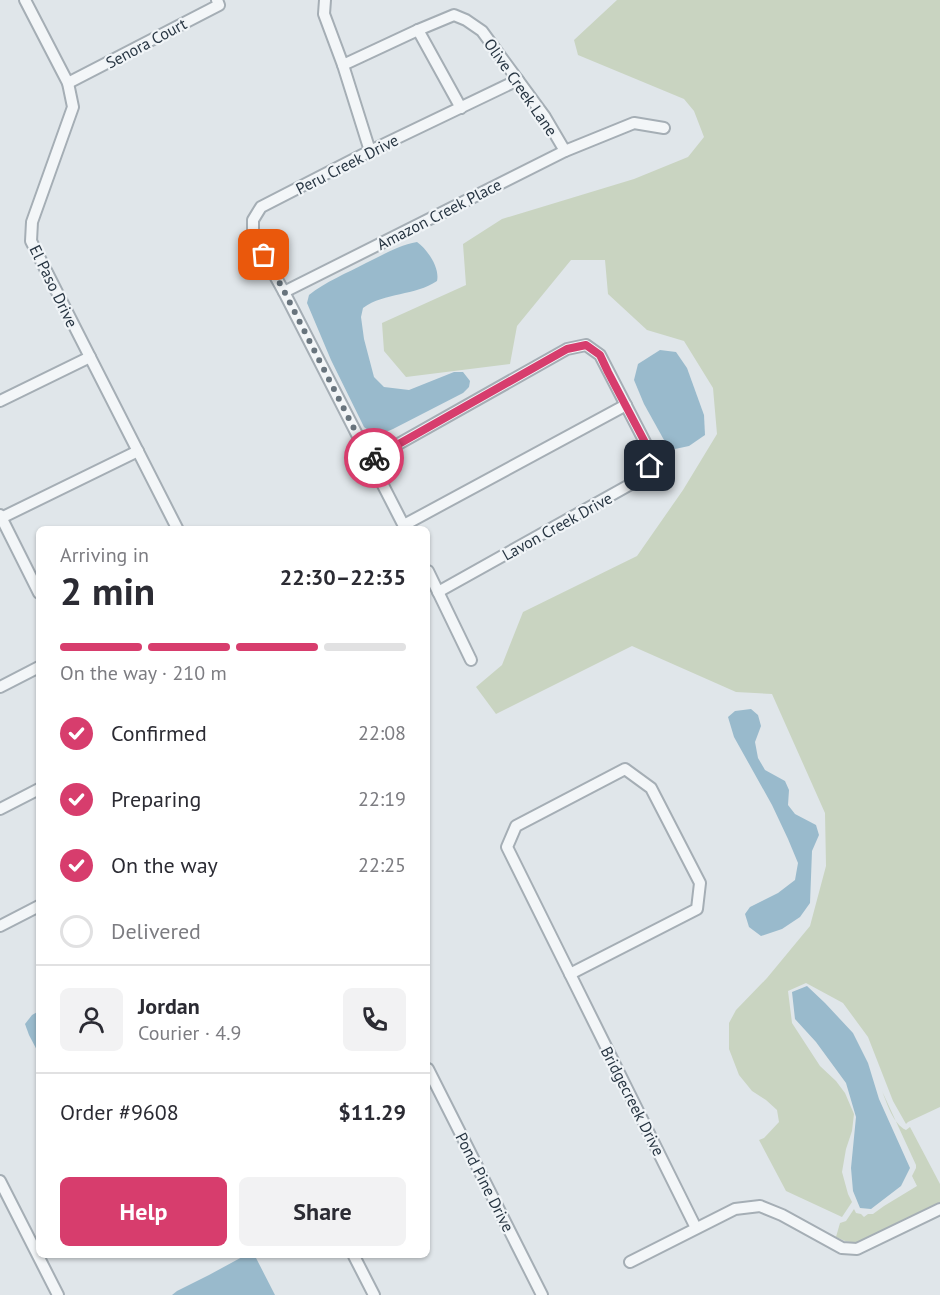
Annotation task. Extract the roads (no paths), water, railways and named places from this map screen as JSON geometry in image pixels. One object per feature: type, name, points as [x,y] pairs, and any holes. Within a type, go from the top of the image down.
[{"type":"street","name":"El Paso Drive","points":[[25,0],[68,83],[74,106],[32,222],[31,241],[176,526]]},
{"type":"street","name":"Senora Court","points":[[68,83],[219,5],[217,0]]},
{"type":"street","points":[[325,0],[324,14],[370,151]]},
{"type":"street","name":"Olive Creek Lane","points":[[343,65],[454,15],[482,31],[545,117],[565,151]]},
{"type":"street","points":[[417,30],[461,108]]},
{"type":"street","name":"Peru Creek Drive","points":[[284,291],[253,236],[253,220],[261,207],[370,151],[518,80]]},
{"type":"street","name":"Amazon Creek Place","points":[[284,291],[565,151],[634,123],[664,128]]},
{"type":"street","points":[[284,291],[404,526]]},
{"type":"street","name":"Lavon Creek Drive","points":[[370,460],[567,349],[586,345],[600,355],[626,405],[648,448],[650,466],[640,479],[438,592]]},
{"type":"street","points":[[0,401],[90,357]]},
{"type":"street","points":[[407,526],[626,405]]},
{"type":"street","points":[[36,587],[1,517],[138,451]]},
{"type":"street","points":[[430,575],[471,660]]},
{"type":"street","points":[[0,687],[36,669]]},
{"type":"street","name":"Bridgecreek Drive","points":[[570,974],[697,909],[700,883],[651,788],[625,769],[516,826],[507,847],[570,974],[696,1228]]},
{"type":"street","points":[[0,809],[36,791]]},
{"type":"street","points":[[0,926],[36,908]]},
{"type":"street","name":"Pond Pine Drive","points":[[430,1073],[543,1295]]},
{"type":"street","points":[[0,1181],[36,1252]]},
{"type":"street","points":[[630,1262],[735,1209],[760,1206],[782,1215],[842,1248],[857,1249],[940,1209]]},
{"type":"street","points":[[39,1258],[58,1295]]},
{"type":"street","points":[[355,1258],[374,1295]]},
{"type":"water","points":[[417,242],[432,260],[437,271],[437,281],[419,289],[381,299],[363,308],[361,317],[364,339],[374,377],[384,387],[409,390],[454,372],[463,372],[470,381],[469,387],[463,393],[393,429],[381,434],[372,433],[364,427],[331,360],[307,303],[309,295],[329,282],[404,245]]},
{"type":"water","points":[[660,350],[676,352],[687,368],[704,415],[705,435],[689,446],[675,449],[664,440],[634,380],[638,364]]},
{"type":"water","points":[[751,709],[758,715],[761,726],[755,742],[758,758],[765,770],[785,781],[789,790],[788,805],[795,814],[816,825],[819,835],[812,851],[810,903],[800,917],[782,929],[761,936],[749,927],[745,914],[750,907],[778,893],[795,880],[798,863],[772,805],[734,737],[728,717],[735,711]]},
{"type":"water","points":[[807,986],[853,1033],[868,1063],[879,1099],[910,1168],[901,1186],[871,1209],[860,1208],[853,1191],[851,1168],[856,1117],[846,1083],[816,1042],[795,1019],[792,992]]},
{"type":"water","points":[[36,1013],[36,1048],[25,1024]]},
{"type":"water","points":[[240,1258],[256,1258],[275,1295],[172,1295]]}]
